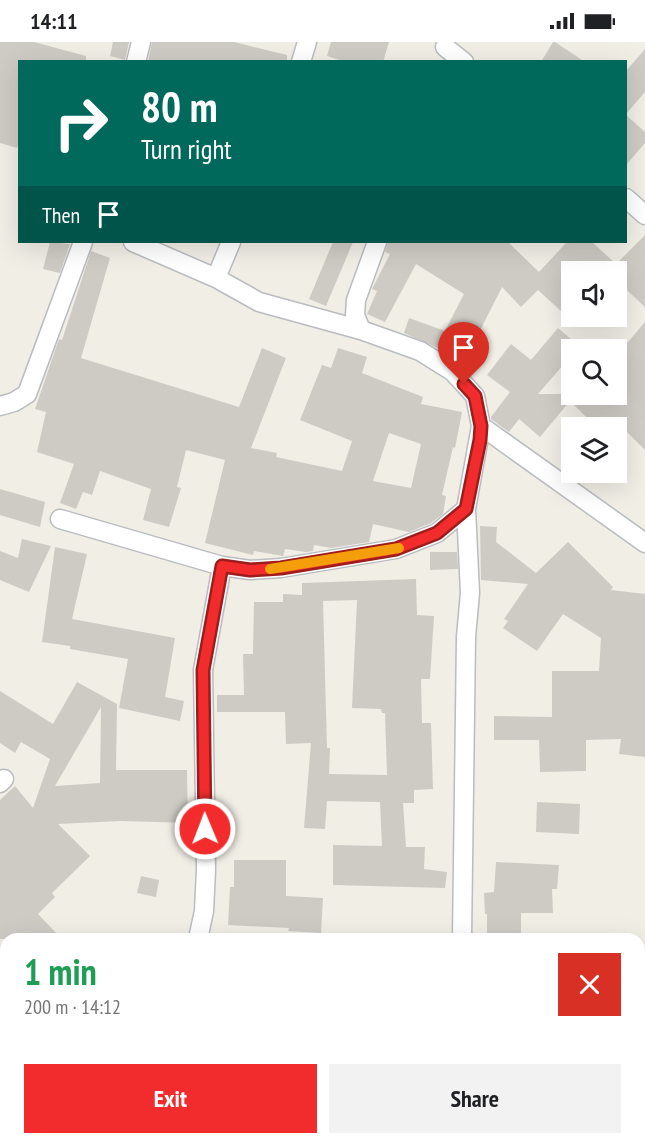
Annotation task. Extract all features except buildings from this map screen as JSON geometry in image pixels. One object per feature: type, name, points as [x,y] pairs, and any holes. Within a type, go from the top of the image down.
[{"type":"street","points":[[136,60],[141,42]]},
{"type":"street","points":[[302,60],[307,42]]},
{"type":"street","points":[[444,50],[461,60]]},
{"type":"street","points":[[627,199],[645,215]]},
{"type":"street","points":[[0,406],[14,402],[27,394],[83,243]]},
{"type":"street","points":[[135,243],[216,278],[259,302],[361,330],[420,351],[452,371],[475,396],[481,426],[466,509],[470,593],[466,637],[462,933]]},
{"type":"street","points":[[216,278],[231,243]]},
{"type":"street","points":[[361,330],[355,315],[356,300],[377,243]]},
{"type":"street","points":[[481,426],[645,543]]},
{"type":"street","points":[[60,519],[222,566],[250,570],[281,568],[396,549],[437,533],[466,509]]},
{"type":"street","points":[[199,933],[204,911],[206,870],[203,670],[222,566]]},
{"type":"slow traffic","points":[[270,569],[399,548]]},
{"type":"route","points":[[205,829],[203,670],[222,566],[250,570],[281,568],[396,549],[437,533],[466,509],[480,440],[481,426],[475,396],[464,384]]}]
